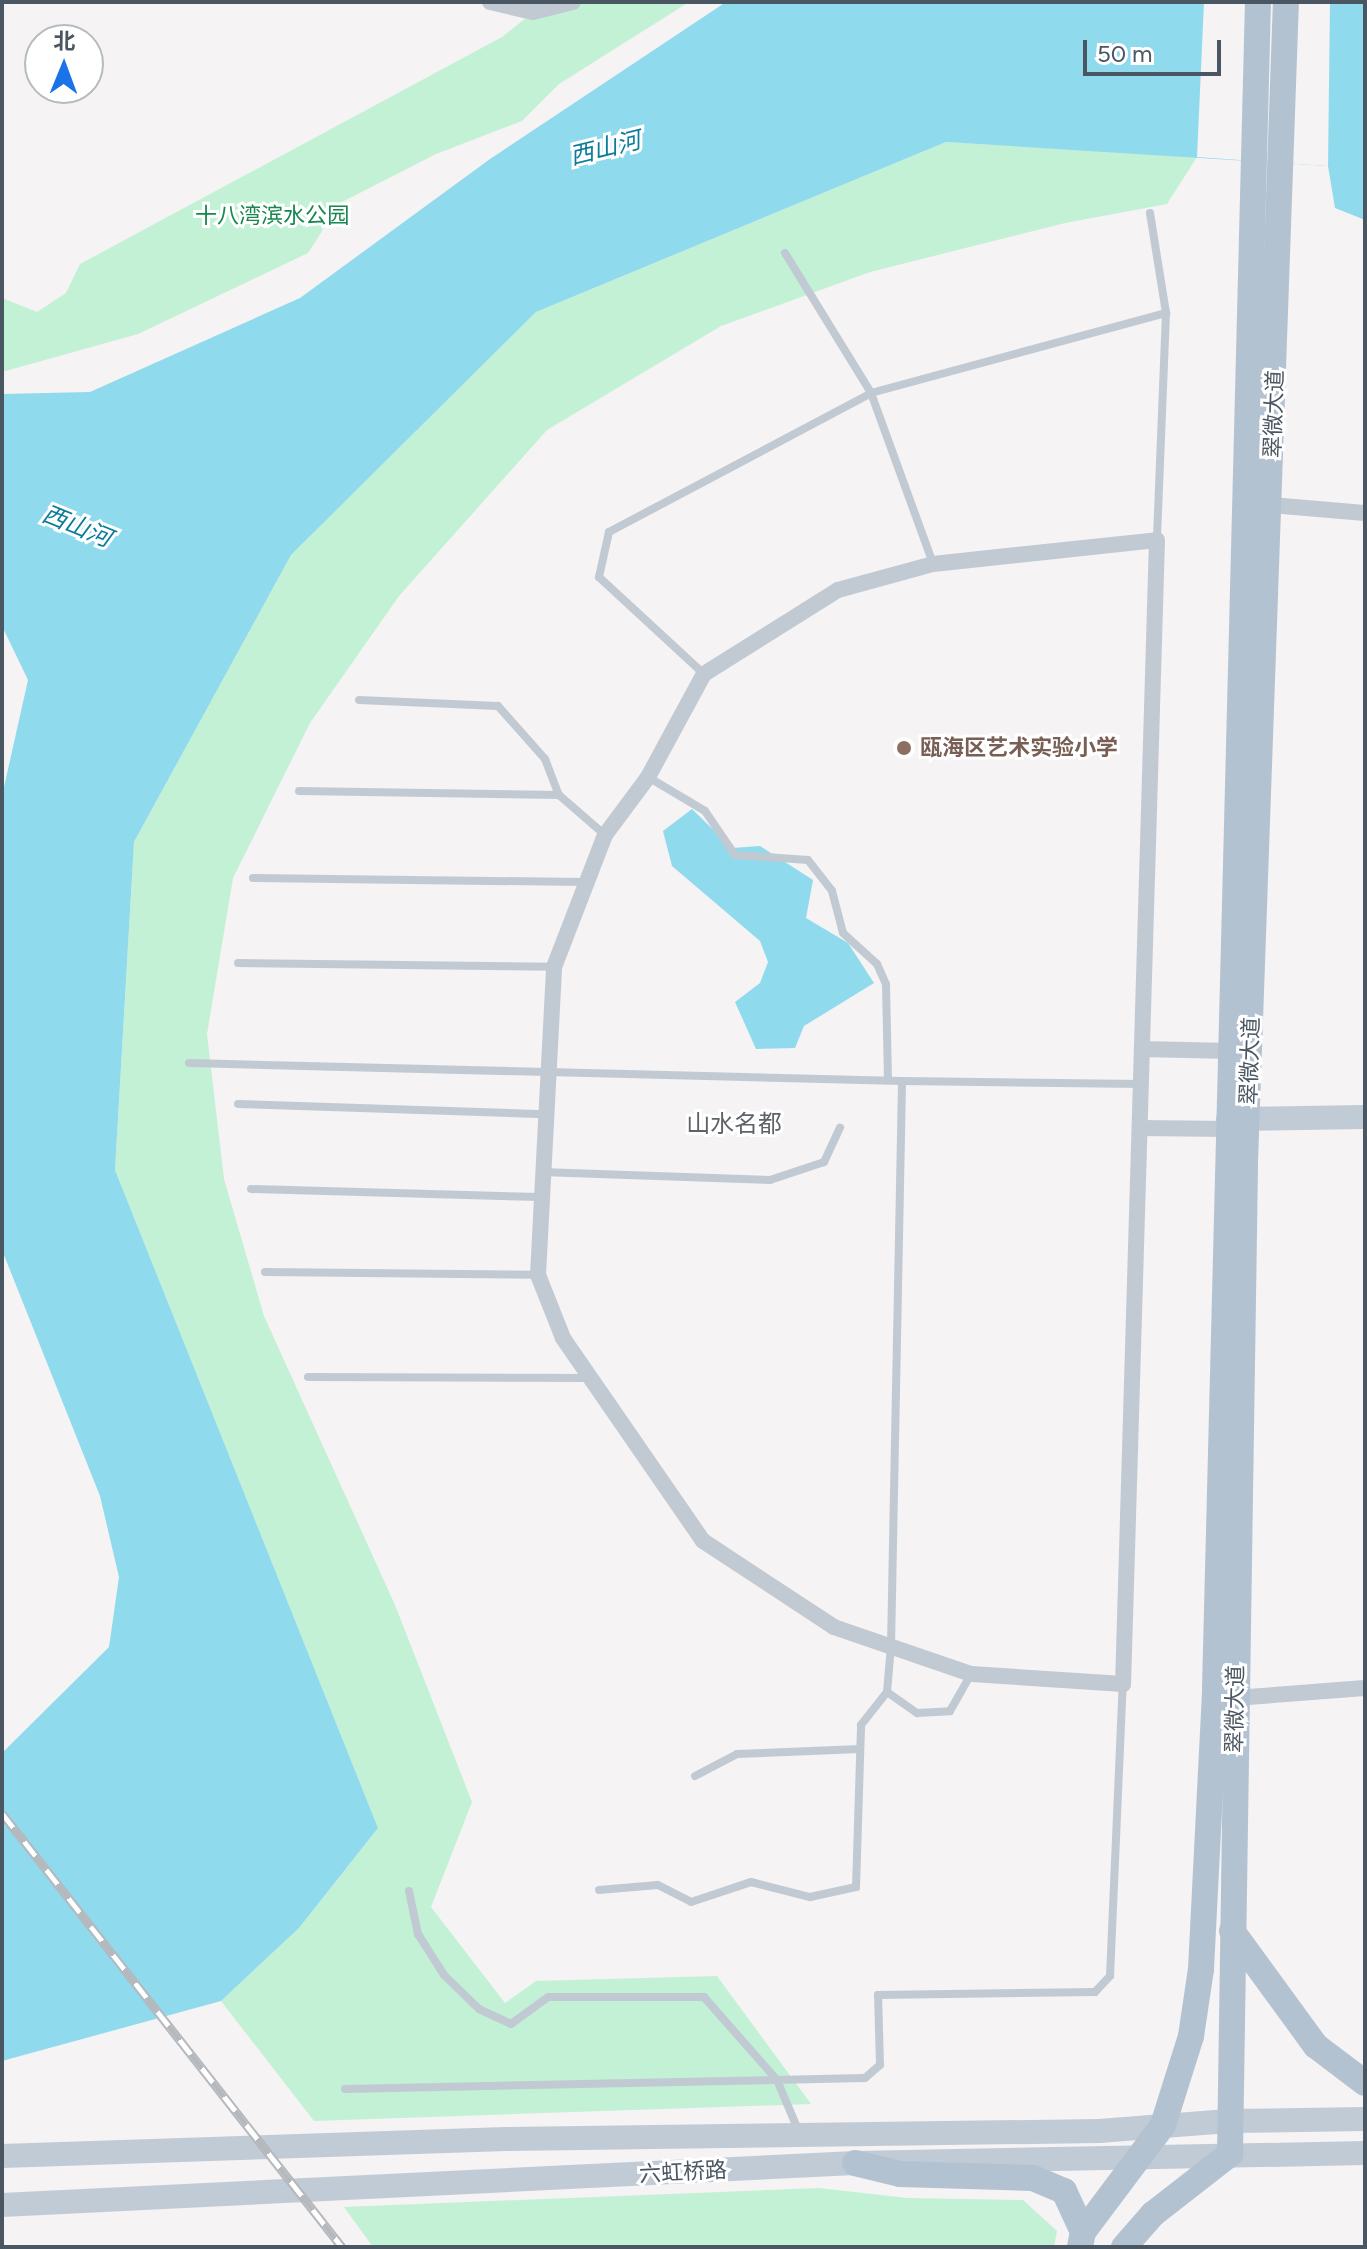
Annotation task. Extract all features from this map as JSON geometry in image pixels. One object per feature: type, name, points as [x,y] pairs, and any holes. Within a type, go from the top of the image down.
[{"type":"main road","name":"翠微大道","points":[[1230,2154],[1235,1698],[1235,1122],[1230,1051],[1257,190],[1258,2]]},
{"type":"main road","name":"翠微大道","points":[[1081,2240],[1163,2125],[1181,2069],[1195,2009],[1203,1923],[1215,1688],[1235,1122],[1271,505],[1286,2]]},
{"type":"main road","points":[[1235,1122],[1365,1117]]},
{"type":"main road","points":[[1231,1929],[1256,1970],[1316,2046],[1365,2083]]},
{"type":"main road","name":"六虹桥路","points":[[2,2156],[800,2133],[1099,2131],[1229,2121],[1365,2119]]},
{"type":"main road","name":"六虹桥路","points":[[2,2205],[855,2163],[1365,2153]]},
{"type":"main road","points":[[1124,2247],[1153,2214],[1230,2154]]},
{"type":"main road","points":[[855,2163],[900,2174],[1033,2178],[1064,2191],[1081,2240]]},
{"type":"street","points":[[490,2],[533,12],[573,2]]},
{"type":"street","points":[[1271,505],[1365,513]]},
{"type":"street","points":[[1157,540],[1123,1684],[971,1674],[834,1627],[703,1541],[563,1338],[538,1275],[540,1172],[554,967],[584,882],[605,835],[648,777],[704,674],[838,590],[933,564],[1157,540]]},
{"type":"street","points":[[1142,1049],[1230,1051]]},
{"type":"street","points":[[1140,1128],[1235,1122]]},
{"type":"street","points":[[1235,1698],[1365,1688]]},
{"type":"lane","points":[[1150,213],[1166,313],[1157,540]]},
{"type":"lane","points":[[785,253],[871,393],[933,564]]},
{"type":"lane","points":[[704,674],[599,577],[609,532],[871,393],[1166,313]]},
{"type":"lane","points":[[359,700],[498,706],[545,759],[559,795],[605,835]]},
{"type":"lane","points":[[648,777],[705,811],[735,855],[808,860],[832,891],[843,933],[877,964],[886,984],[888,1080]]},
{"type":"lane","points":[[299,791],[559,795]]},
{"type":"lane","points":[[253,878],[584,882]]},
{"type":"lane","points":[[238,963],[554,967]]},
{"type":"lane","points":[[189,1063],[1141,1084]]},
{"type":"lane","points":[[599,1890],[658,1885],[691,1902],[751,1882],[810,1897],[856,1887],[861,1725],[887,1692],[891,1646],[902,1081]]},
{"type":"lane","points":[[238,1104],[544,1114]]},
{"type":"lane","points":[[540,1172],[770,1180],[824,1162],[840,1127]]},
{"type":"lane","points":[[251,1189],[540,1197]]},
{"type":"lane","points":[[265,1272],[538,1275]]},
{"type":"lane","points":[[308,1377],[590,1378]]},
{"type":"lane","points":[[887,1692],[917,1713],[950,1711],[971,1674]]},
{"type":"lane","points":[[345,2089],[865,2078],[880,2065],[878,1995],[1095,1992],[1110,1976],[1123,1684]]},
{"type":"lane","points":[[695,1776],[737,1754],[860,1749]]},
{"type":"lane","points":[[409,1891],[418,1934],[444,1975],[479,2009],[511,2024],[548,1997],[704,1997],[777,2080],[800,2133]]},
{"type":"green space","name":"十八湾滨水公园","points":[[546,2],[689,2],[559,84],[522,121],[436,154],[340,203],[308,253],[138,334],[2,372],[2,298],[37,312],[66,293],[80,264],[502,37]]},
{"type":"green space","points":[[946,142],[1197,157],[1167,204],[1065,223],[870,272],[721,326],[547,430],[399,596],[310,723],[233,878],[207,1034],[224,1179],[264,1316],[395,1605],[472,1802],[431,1907],[505,2003],[536,1981],[717,1976],[811,2104],[314,2121],[221,2001],[299,1928],[378,1828],[115,1170],[134,842],[291,555],[536,312]]},
{"type":"green space","points":[[819,2188],[907,2198],[1023,2200],[1057,2231],[1054,2247],[373,2247],[344,2207]]},
{"type":"water","name":"西山河","points":[[726,2],[1365,2],[1365,220],[1335,208],[1328,166],[946,142],[536,312],[291,555],[134,842],[115,1170],[378,1828],[299,1928],[221,2001],[2,2061],[2,1753],[109,1647],[119,1577],[100,1496],[2,1250],[2,796],[28,680],[2,626],[2,394],[90,392],[300,298],[490,159]]},
{"type":"water","points":[[692,809],[732,848],[760,846],[813,880],[806,918],[848,943],[874,983],[804,1026],[795,1048],[756,1049],[735,1002],[760,983],[768,962],[760,941],[672,866],[663,831]]},
{"type":"pier","points":[[1204,2],[1330,2],[1328,166],[1197,157]]},
{"type":"railway","points":[[2,1813],[342,2247]]},
{"type":"place","name":"瓯海区艺术实验小学","points":[[904,748]]},
{"type":"district","name":"山水名都","points":[[734,1124]]}]
